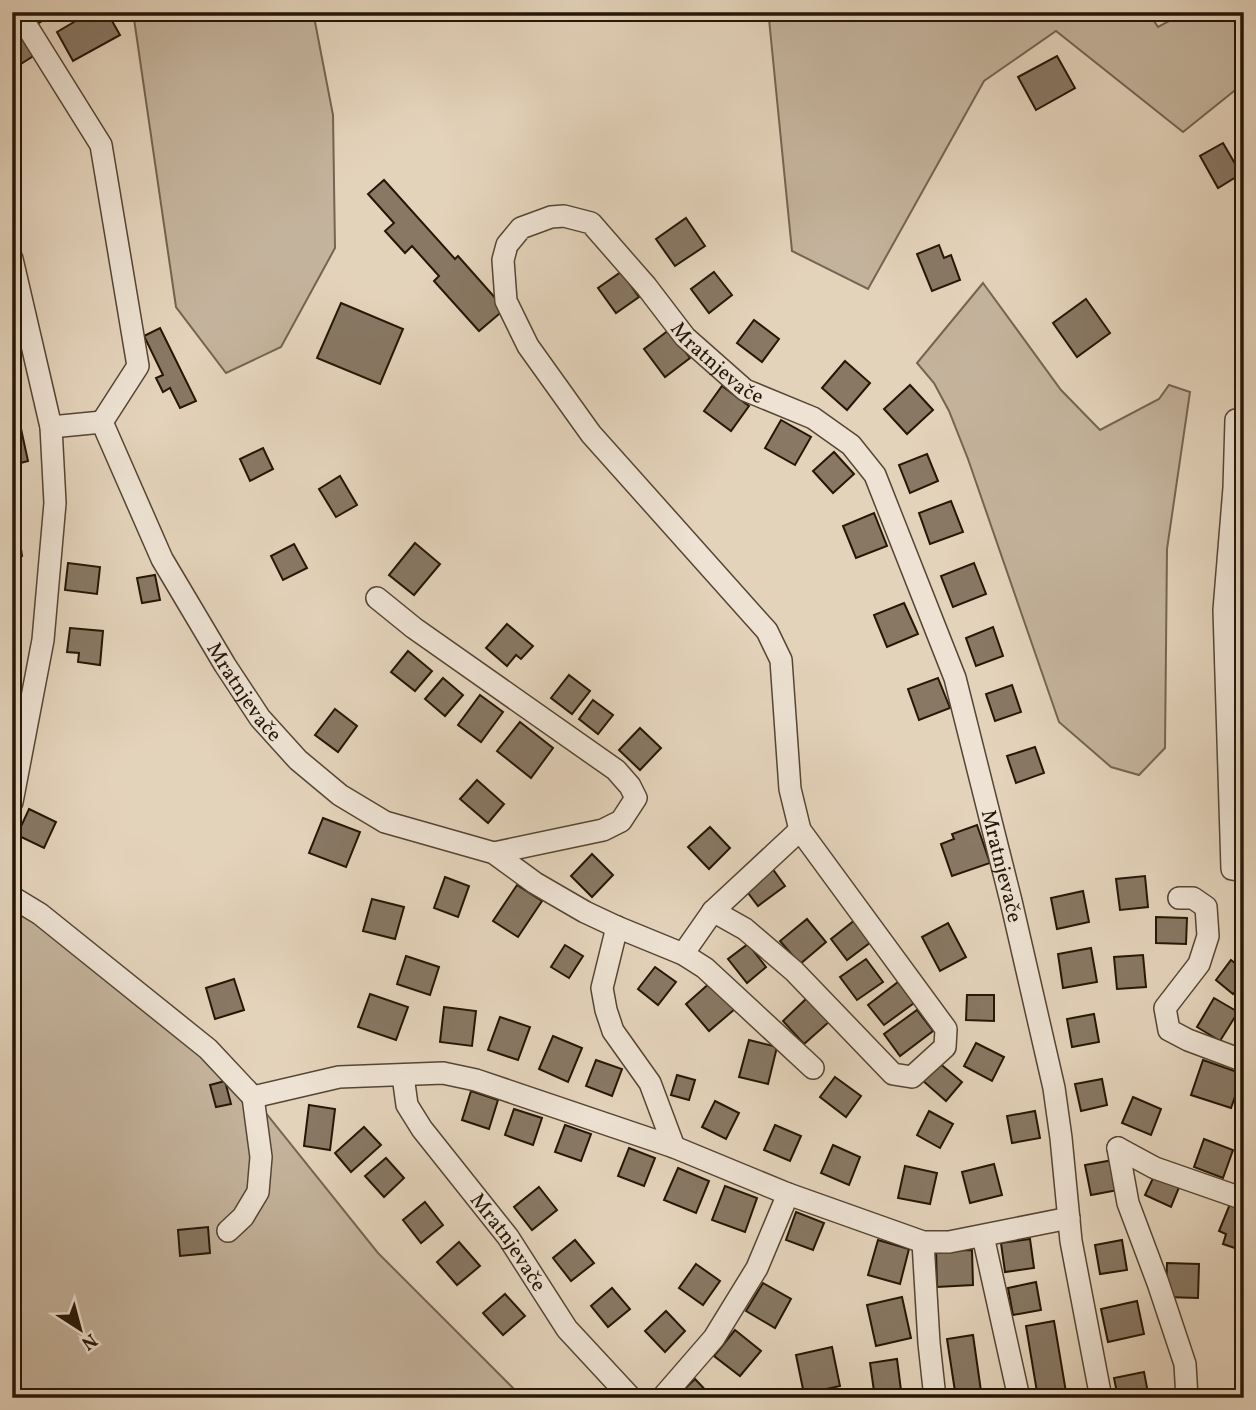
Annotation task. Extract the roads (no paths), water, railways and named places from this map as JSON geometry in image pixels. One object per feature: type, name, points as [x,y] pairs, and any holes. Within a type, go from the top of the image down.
[{"type":"street","points":[[18,12],[101,145],[138,366],[102,422],[51,427]]},
{"type":"street","name":"Mratnjevače","points":[[713,911],[745,929],[794,971],[893,1074],[912,1077],[945,1047],[946,1029],[800,830],[790,789],[781,660],[766,631],[590,434],[528,346],[506,301],[503,260],[508,245],[521,228],[551,217],[564,216],[591,223],[646,286],[685,337],[745,390],[813,418],[851,445],[875,475],[954,678],[1011,901],[1054,1088],[1071,1241],[1101,1398]]},
{"type":"street","points":[[12,259],[51,427],[55,502],[43,640],[12,802]]},
{"type":"street","points":[[1236,420],[1235,591],[1224,610],[1232,869],[1244,871]]},
{"type":"street","name":"Mratnjevače","points":[[102,422],[162,559],[260,718],[298,760],[340,795],[385,822],[494,853],[535,883],[585,912],[617,928],[683,954],[705,968],[813,1068]]},
{"type":"street","name":"Mratnjevače","points":[[377,598],[415,628],[616,770],[636,798],[621,821],[603,830],[494,853]]},
{"type":"street","points":[[683,954],[713,911],[800,830]]},
{"type":"street","points":[[12,897],[40,914],[208,1049],[253,1097],[261,1157],[258,1192],[243,1217],[228,1231]]},
{"type":"street","points":[[1179,898],[1193,898],[1206,907],[1208,936],[1199,964],[1164,1008],[1169,1030],[1244,1061]]},
{"type":"street","points":[[617,928],[602,988],[606,1010],[613,1031],[650,1083],[674,1147]]},
{"type":"street","points":[[253,1097],[339,1077],[443,1073],[476,1080],[674,1147],[788,1194],[923,1242],[949,1242],[1069,1218]]},
{"type":"street","name":"Mratnjevače","points":[[403,1076],[407,1105],[422,1129],[508,1237],[567,1329],[631,1398]]},
{"type":"street","points":[[1187,1398],[1185,1363],[1128,1203],[1118,1148],[1155,1168],[1244,1199]]},
{"type":"street","points":[[662,1398],[715,1338],[757,1268],[788,1194]]},
{"type":"street","points":[[983,1236],[1019,1398]]},
{"type":"street","points":[[923,1242],[935,1398]]}]
